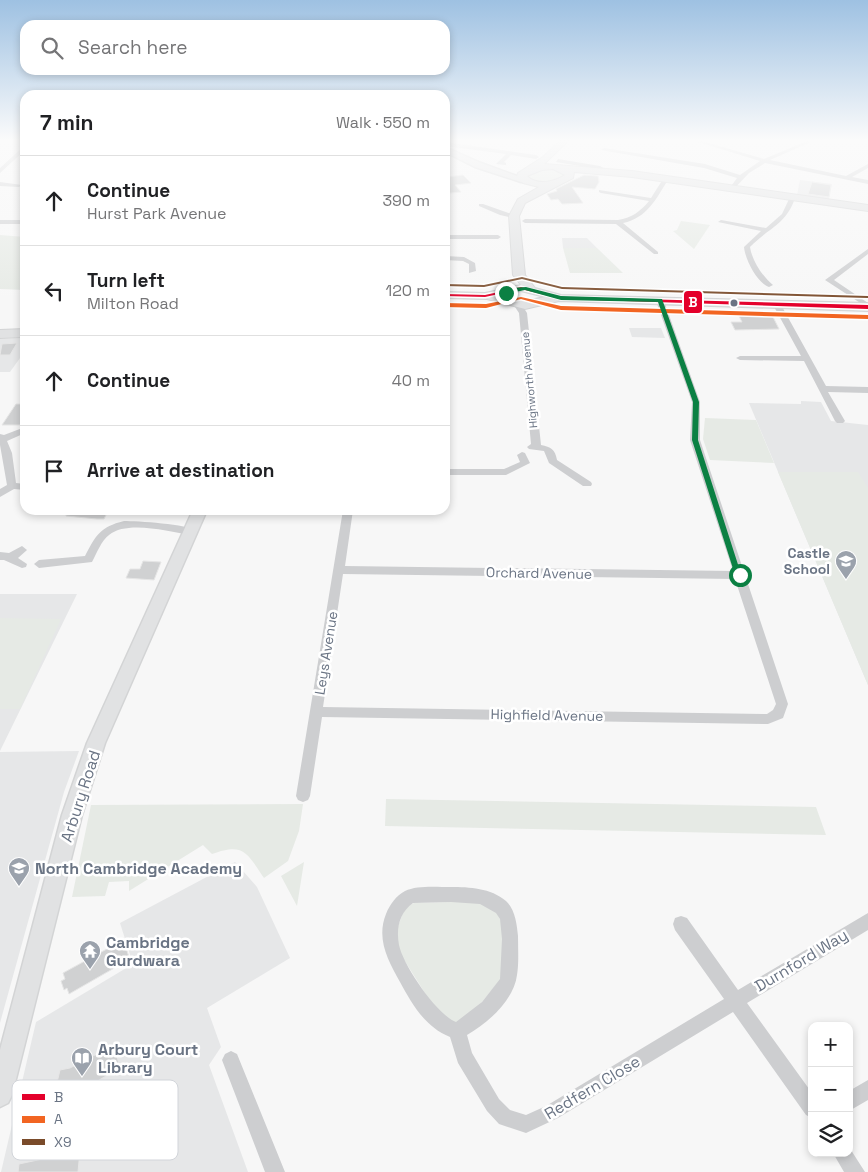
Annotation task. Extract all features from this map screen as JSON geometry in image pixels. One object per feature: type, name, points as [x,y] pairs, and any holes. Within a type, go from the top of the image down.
[{"type":"main road","points":[[522,299],[514,216],[521,201],[526,196]]},
{"type":"main road","points":[[777,196],[868,208]]},
{"type":"main road","points":[[519,275],[522,299]]},
{"type":"main road","points":[[450,295],[522,299],[561,298],[868,306]]},
{"type":"main road","points":[[0,334],[20,333]]},
{"type":"street","points":[[628,196],[652,200]]},
{"type":"street","points":[[525,220],[618,222],[638,217],[655,196]]},
{"type":"street","points":[[769,285],[765,282],[748,255],[747,247],[784,216],[792,198]]},
{"type":"street","points":[[481,205],[502,214],[514,216]]},
{"type":"street","points":[[0,222],[20,222]]},
{"type":"street","points":[[618,222],[656,253]]},
{"type":"street","points":[[721,222],[769,230]]},
{"type":"street","points":[[450,237],[498,237]]},
{"type":"street","points":[[868,251],[828,280],[868,306]]},
{"type":"street","points":[[450,258],[464,259],[472,263],[472,271]]},
{"type":"street","name":"Highworth Avenue","points":[[522,299],[534,447],[547,449],[551,453],[552,461],[587,484]]},
{"type":"street","points":[[660,301],[696,402],[695,440],[740,575]]},
{"type":"street","points":[[776,303],[840,421]]},
{"type":"street","points":[[740,358],[806,359]]},
{"type":"street","points":[[823,389],[868,390]]},
{"type":"street","points":[[12,486],[7,468],[8,451],[1,438],[20,432]]},
{"type":"street","points":[[450,472],[506,472],[527,462]]},
{"type":"street","points":[[0,494],[12,486],[20,487]]},
{"type":"street","name":"Arbury Road","points":[[0,1095],[72,815],[86,769],[198,515]]},
{"type":"street","name":"Leys Avenue","points":[[303,796],[347,515]]},
{"type":"street","points":[[39,564],[88,559],[103,534],[115,527],[159,525],[191,531]]},
{"type":"street","points":[[5,557],[22,550]]},
{"type":"street","points":[[5,557],[22,564]]},
{"type":"street","name":"Orchard Avenue","points":[[339,570],[740,575]]},
{"type":"street","name":"Highfield Avenue","points":[[316,712],[768,719],[778,714],[782,704],[740,575]]},
{"type":"street","points":[[411,896],[490,898],[498,903],[507,918],[509,976],[506,985],[494,1001],[471,1024],[457,1031],[439,1023],[430,1014],[393,952],[390,942],[395,909],[402,901],[411,896]]},
{"type":"street","name":"Durnford Way","points":[[735,1000],[868,921]]},
{"type":"street","points":[[681,924],[808,1103]]},
{"type":"street","name":"Redfern Close","points":[[457,1031],[464,1057],[493,1105],[505,1118],[526,1124],[552,1112],[735,1000]]},
{"type":"street","points":[[231,1060],[275,1172]]},
{"type":"street","points":[[853,1099],[868,1089]]},
{"type":"street","points":[[845,1157],[855,1172]]},
{"type":"shaded area","points":[[803,196],[830,196],[829,199]]},
{"type":"shaded area","points":[[681,221],[710,225],[694,249],[673,231],[677,230]]},
{"type":"shaded area","points":[[0,235],[20,237],[20,290],[0,289]]},
{"type":"shaded area","points":[[562,238],[587,238],[597,248],[563,248]]},
{"type":"shaded area","points":[[563,248],[597,248],[623,273],[570,273]]},
{"type":"shaded area","points":[[629,328],[661,328],[665,338],[632,337]]},
{"type":"shaded area","points":[[20,338],[20,358],[10,372],[0,372],[0,339]]},
{"type":"shaded area","points":[[801,401],[821,402],[831,421],[868,425],[868,685],[749,403],[801,404]]},
{"type":"shaded area","points":[[705,418],[756,420],[774,463],[710,460],[703,439]]},
{"type":"shaded area","name":"Castle School","points":[[778,472],[858,472],[868,488],[868,685]]},
{"type":"shaded area","points":[[0,594],[77,594],[0,751]]},
{"type":"shaded area","points":[[0,618],[61,619],[20,709],[0,709]]},
{"type":"shaded area","name":"North Cambridge Academy","points":[[79,751],[64,792],[0,1023],[0,752]]},
{"type":"shaded area","points":[[386,799],[816,807],[826,835],[385,826]]},
{"type":"shaded area","points":[[303,804],[299,831],[288,861],[264,878],[249,856],[244,852],[231,849],[212,854],[203,845],[129,891],[129,881],[109,882],[105,896],[72,897],[91,805]]},
{"type":"shaded area","points":[[235,862],[257,887],[290,958],[207,1008],[221,1047],[209,1065],[248,1172],[1,1172],[12,1125],[12,1160],[178,1160],[178,1080],[22,1080],[36,1022],[133,964],[120,923]]},
{"type":"shaded area","points":[[304,862],[297,906],[281,876]]},
{"type":"shaded area","points":[[485,901],[499,916],[502,924],[505,944],[504,975],[468,1019],[455,1023],[440,1017],[396,947],[395,935],[405,907],[414,903]]},
{"type":"building","points":[[548,196],[578,196],[583,203],[562,204],[558,199],[551,200]]},
{"type":"building","points":[[755,312],[771,313],[779,329],[735,330],[731,322],[742,322],[738,314],[756,314]]},
{"type":"building","points":[[17,343],[10,355],[0,355],[2,344]]},
{"type":"building","points":[[16,404],[20,404],[20,425],[2,425]]},
{"type":"building","points":[[66,515],[106,515],[104,519]]},
{"type":"building","points":[[143,561],[161,562],[154,580],[126,578],[130,569],[140,569]]},
{"type":"building","name":"Cambridge Gurdwara","points":[[116,944],[118,949],[125,945],[129,957],[115,964],[116,967],[69,994],[67,988],[64,990],[61,981],[65,979],[63,973]]},
{"type":"building","name":"Arbury Court Library","points":[[114,1045],[120,1068],[99,1080],[58,1080],[60,1070],[70,1068]]},
{"type":"building","points":[[38,1160],[79,1160],[78,1172],[18,1172],[19,1164]]},
{"type":"transit line","name":"X9","points":[[450,285],[484,286],[522,278],[562,288],[868,297]]},
{"type":"transit line","name":"B","points":[[450,295],[485,296],[521,288],[561,298],[868,307]]},
{"type":"transit line","name":"A","points":[[450,305],[486,306],[521,298],[561,308],[868,317]]},
{"type":"place","name":"Castle School","points":[[846,580]]},
{"type":"place","name":"North Cambridge Academy","points":[[19,887]]},
{"type":"place","name":"Cambridge Gurdwara","points":[[90,970]]},
{"type":"place","name":"Arbury Court Library","points":[[82,1077]]},
{"type":"route","points":[[506,293],[514,289],[526,288],[540,294],[561,298],[660,301],[696,402],[697,423],[695,440],[740,575]]}]
